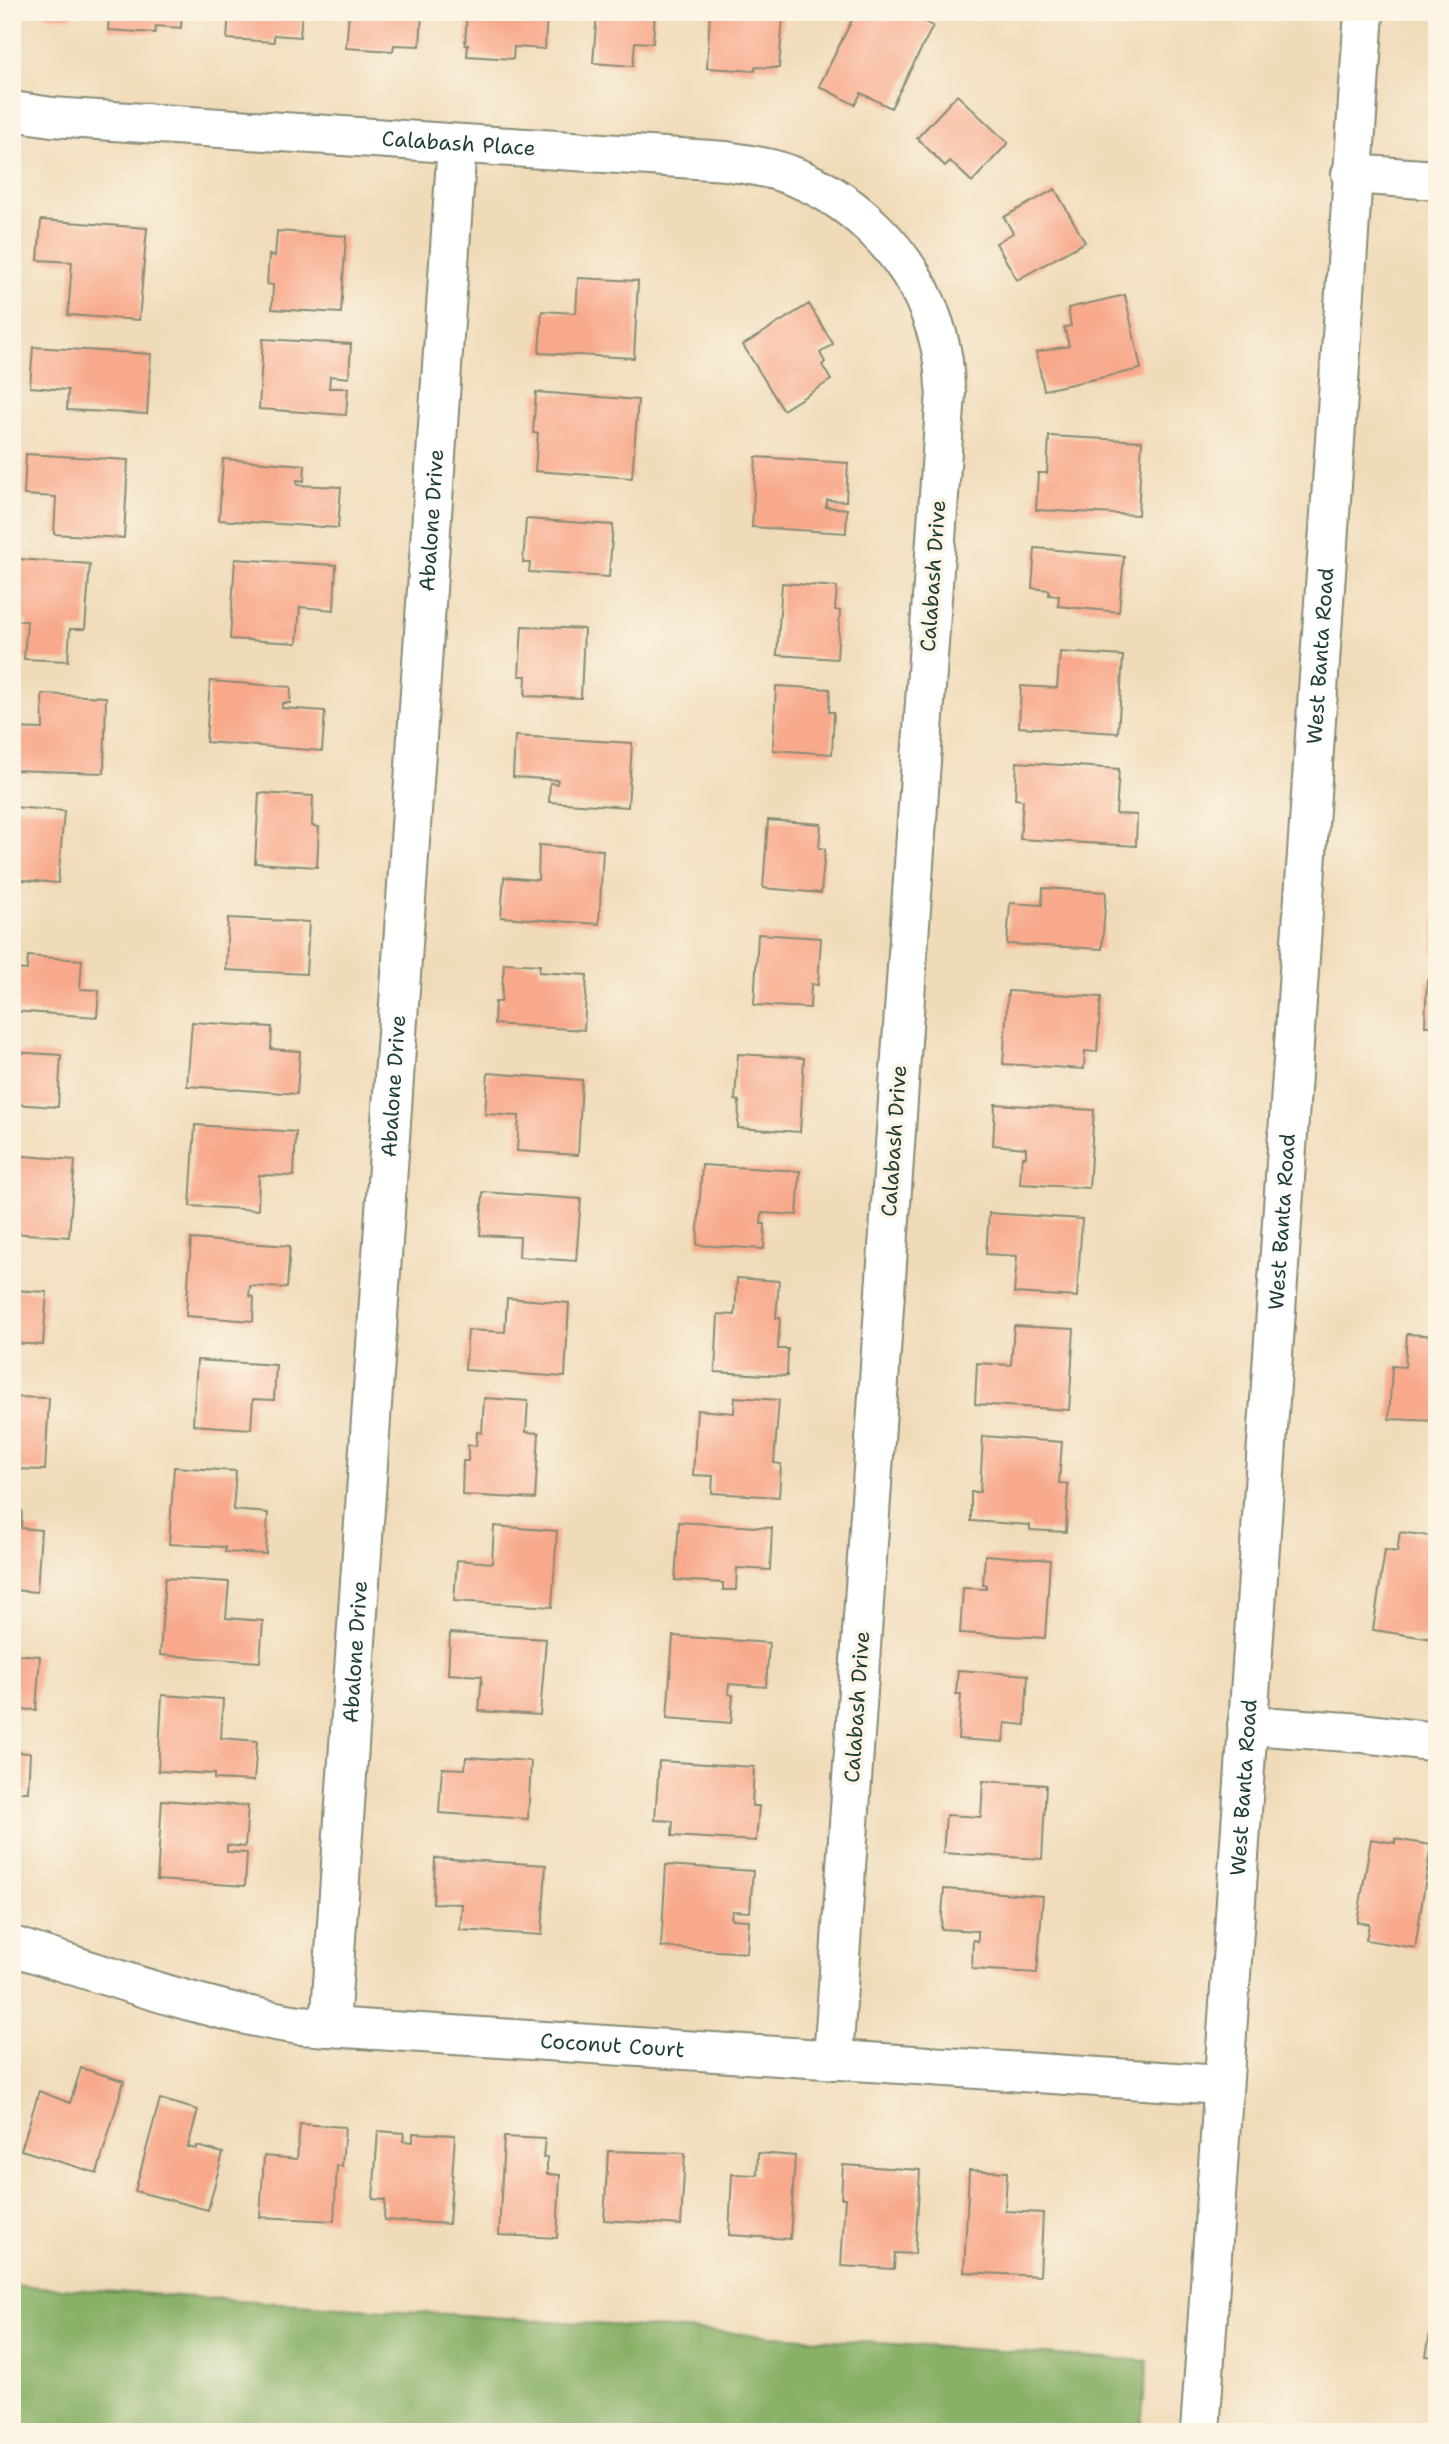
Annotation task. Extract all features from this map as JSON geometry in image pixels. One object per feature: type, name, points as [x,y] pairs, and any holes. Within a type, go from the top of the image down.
[{"type":"street","name":"West Banta Road","points":[[1200,2432],[1364,12]]},
{"type":"street","name":"Calabash Place","points":[[12,111],[52,117],[726,162],[762,167],[795,177],[828,193],[873,226],[883,240]]},
{"type":"street","name":"Abalone Drive","points":[[330,2027],[457,144]]},
{"type":"street","points":[[1351,174],[1437,180]]},
{"type":"street","name":"Calabash Drive","points":[[833,2060],[946,393],[933,322],[909,273],[892,248],[883,240]]},
{"type":"street","points":[[1247,1725],[1362,1733],[1437,1742]]},
{"type":"street","name":"Coconut Court","points":[[12,1946],[216,2008],[271,2020],[330,2027],[1223,2085]]},
{"type":"green space","points":[[12,2285],[1148,2361],[1140,2432],[12,2432]]},
{"type":"building","points":[[47,12],[72,12],[72,17],[46,16]]},
{"type":"building","points":[[109,12],[182,12],[181,28],[156,26],[155,33],[108,30]]},
{"type":"building","points":[[229,12],[302,12],[300,37],[274,35],[274,42],[227,39]]},
{"type":"building","points":[[349,12],[422,12],[420,46],[394,45],[393,51],[346,48]]},
{"type":"building","points":[[467,12],[547,12],[545,49],[514,47],[513,59],[467,56]]},
{"type":"building","points":[[597,12],[655,12],[653,43],[635,42],[633,66],[593,63]]},
{"type":"building","points":[[710,12],[783,15],[779,68],[755,67],[755,71],[707,68]]},
{"type":"building","points":[[856,12],[904,12],[933,26],[891,108],[861,93],[855,105],[819,86]]},
{"type":"building","points":[[957,95],[1008,143],[972,182],[950,161],[945,166],[917,138]]},
{"type":"building","points":[[1055,189],[1085,242],[1017,280],[996,243],[1013,233],[1004,217]]},
{"type":"building","points":[[41,220],[147,228],[139,320],[68,315],[72,262],[38,260]]},
{"type":"building","points":[[277,231],[346,236],[341,313],[272,309],[273,285],[267,284],[269,255],[275,256]]},
{"type":"building","points":[[578,278],[638,281],[634,358],[539,353],[542,311],[576,313]]},
{"type":"building","points":[[1125,295],[1141,369],[1044,390],[1036,352],[1069,346],[1064,327],[1071,326],[1068,308]]},
{"type":"building","points":[[809,304],[833,344],[820,353],[825,362],[822,365],[831,380],[783,410],[743,345]]},
{"type":"building","points":[[263,339],[351,344],[349,378],[330,376],[329,388],[348,388],[346,415],[259,409]]},
{"type":"building","points":[[33,347],[151,354],[147,414],[67,410],[68,390],[30,387]]},
{"type":"building","points":[[536,392],[638,400],[632,478],[535,471],[538,433],[533,433]]},
{"type":"building","points":[[1049,436],[1142,441],[1138,515],[1036,510],[1038,473],[1047,473]]},
{"type":"building","points":[[26,454],[128,460],[124,538],[54,534],[56,497],[24,495]]},
{"type":"building","points":[[756,457],[848,463],[846,501],[827,500],[826,507],[847,509],[846,533],[752,527]]},
{"type":"building","points":[[223,459],[305,465],[304,481],[297,480],[297,485],[341,487],[338,528],[219,520]]},
{"type":"building","points":[[526,519],[613,525],[609,577],[529,572],[530,563],[523,563]]},
{"type":"building","points":[[1035,548],[1124,556],[1119,612],[1058,606],[1059,596],[1049,595],[1049,590],[1032,588]]},
{"type":"building","points":[[17,559],[90,564],[85,629],[70,629],[68,661],[24,659],[27,621],[16,621]]},
{"type":"building","points":[[235,559],[336,565],[334,610],[300,607],[297,643],[230,639]]},
{"type":"building","points":[[782,583],[837,587],[835,610],[840,611],[837,659],[777,655]]},
{"type":"building","points":[[522,626],[584,629],[581,698],[525,696],[526,676],[519,676]]},
{"type":"building","points":[[1060,652],[1123,656],[1118,733],[1019,727],[1021,686],[1057,688]]},
{"type":"building","points":[[210,681],[291,687],[290,703],[282,703],[282,708],[325,711],[322,751],[206,742]]},
{"type":"building","points":[[776,686],[830,689],[829,712],[834,712],[832,754],[773,750]]},
{"type":"building","points":[[42,694],[106,697],[104,773],[12,770],[12,728],[43,729]]},
{"type":"building","points":[[515,736],[632,743],[628,807],[549,802],[550,783],[557,784],[558,780],[513,777]]},
{"type":"building","points":[[1017,762],[1119,769],[1116,814],[1137,815],[1136,846],[1020,839],[1023,800],[1015,799]]},
{"type":"building","points":[[259,793],[313,796],[312,826],[319,827],[317,867],[255,863]]},
{"type":"building","points":[[12,807],[64,811],[58,883],[12,879]]},
{"type":"building","points":[[768,820],[821,824],[819,848],[825,849],[821,893],[763,888]]},
{"type":"building","points":[[539,845],[603,850],[599,924],[501,917],[504,877],[538,880]]},
{"type":"building","points":[[1043,888],[1106,892],[1102,949],[1007,944],[1010,903],[1042,905]]},
{"type":"building","points":[[1434,909],[1437,909],[1437,954],[1432,953]]},
{"type":"building","points":[[228,918],[309,922],[306,974],[226,970]]},
{"type":"building","points":[[758,934],[821,938],[818,985],[811,984],[810,1008],[754,1005]]},
{"type":"building","points":[[28,956],[82,960],[80,989],[99,990],[97,1017],[12,1011],[12,969],[27,970]]},
{"type":"building","points":[[504,963],[540,965],[539,972],[587,975],[584,1030],[494,1024],[495,1002],[501,1002]]},
{"type":"building","points":[[1427,980],[1437,980],[1437,1026],[1425,1026]]},
{"type":"building","points":[[1008,991],[1101,997],[1097,1052],[1085,1051],[1084,1069],[1003,1064]]},
{"type":"building","points":[[192,1022],[272,1027],[271,1049],[300,1051],[297,1094],[187,1086]]},
{"type":"building","points":[[12,1052],[61,1055],[58,1107],[12,1104]]},
{"type":"building","points":[[738,1054],[804,1058],[800,1132],[738,1128],[739,1101],[735,1100]]},
{"type":"building","points":[[488,1073],[582,1080],[578,1155],[517,1151],[519,1116],[485,1114]]},
{"type":"building","points":[[995,1104],[1094,1110],[1089,1188],[1020,1184],[1022,1157],[1026,1157],[1026,1148],[993,1145]]},
{"type":"building","points":[[195,1125],[296,1132],[294,1176],[259,1175],[258,1210],[190,1206]]},
{"type":"building","points":[[12,1155],[75,1160],[69,1237],[12,1233]]},
{"type":"building","points":[[702,1165],[800,1171],[797,1215],[762,1213],[761,1224],[765,1224],[764,1249],[697,1245]]},
{"type":"building","points":[[483,1192],[581,1199],[576,1261],[519,1257],[520,1237],[480,1235]]},
{"type":"building","points":[[989,1213],[1082,1219],[1077,1297],[1014,1293],[1017,1256],[986,1254]]},
{"type":"building","points":[[191,1239],[290,1246],[287,1288],[250,1286],[249,1296],[254,1297],[253,1321],[186,1316]]},
{"type":"building","points":[[737,1278],[779,1281],[776,1318],[780,1318],[778,1349],[788,1349],[787,1376],[715,1372],[718,1314],[735,1315]]},
{"type":"building","points":[[12,1290],[47,1292],[43,1345],[12,1343]]},
{"type":"building","points":[[507,1298],[569,1303],[565,1377],[465,1370],[468,1330],[505,1332]]},
{"type":"building","points":[[1014,1326],[1074,1329],[1069,1410],[975,1404],[977,1363],[1011,1365]]},
{"type":"building","points":[[1407,1334],[1437,1336],[1437,1421],[1389,1419],[1392,1366],[1405,1367]]},
{"type":"building","points":[[197,1360],[276,1365],[274,1400],[253,1399],[251,1429],[193,1425]]},
{"type":"building","points":[[12,1397],[49,1398],[45,1470],[12,1469]]},
{"type":"building","points":[[735,1397],[779,1400],[774,1463],[781,1464],[779,1497],[712,1493],[713,1476],[693,1475],[697,1410],[734,1413]]},
{"type":"building","points":[[484,1398],[528,1401],[526,1432],[539,1433],[535,1499],[462,1495],[463,1461],[468,1461],[468,1445],[476,1446],[477,1432],[482,1433]]},
{"type":"building","points":[[983,1436],[1062,1442],[1059,1483],[1068,1484],[1066,1532],[1030,1530],[1030,1525],[971,1521],[971,1492],[980,1492]]},
{"type":"building","points":[[174,1467],[236,1471],[233,1510],[268,1513],[266,1554],[225,1552],[225,1547],[169,1544]]},
{"type":"building","points":[[12,1510],[22,1511],[21,1528],[41,1530],[37,1592],[12,1590]]},
{"type":"building","points":[[679,1522],[772,1528],[770,1570],[737,1568],[736,1590],[723,1590],[723,1583],[675,1580]]},
{"type":"building","points":[[494,1526],[557,1531],[552,1607],[454,1601],[457,1560],[492,1563]]},
{"type":"building","points":[[1400,1532],[1437,1537],[1437,1617],[1433,1639],[1373,1630],[1385,1550],[1397,1552]]},
{"type":"building","points":[[985,1555],[1050,1560],[1045,1638],[960,1633],[963,1588],[986,1589],[986,1585],[983,1585]]},
{"type":"building","points":[[165,1578],[229,1582],[226,1618],[263,1621],[260,1662],[160,1655]]},
{"type":"building","points":[[450,1633],[546,1639],[540,1715],[479,1711],[482,1676],[448,1674]]},
{"type":"building","points":[[673,1636],[769,1643],[766,1687],[729,1684],[728,1694],[733,1695],[731,1723],[667,1718]]},
{"type":"building","points":[[12,1654],[40,1656],[36,1710],[12,1709]]},
{"type":"building","points":[[958,1670],[1028,1675],[1025,1725],[1005,1723],[1003,1742],[958,1739],[961,1694],[956,1694]]},
{"type":"building","points":[[162,1695],[223,1699],[221,1738],[257,1741],[254,1781],[214,1779],[214,1774],[158,1771]]},
{"type":"building","points":[[12,1752],[30,1753],[28,1792],[12,1792]]},
{"type":"building","points":[[466,1757],[531,1761],[528,1819],[439,1813],[442,1768],[465,1769]]},
{"type":"building","points":[[659,1761],[754,1767],[752,1806],[759,1806],[756,1841],[672,1836],[673,1821],[655,1820]]},
{"type":"building","points":[[983,1781],[1046,1785],[1042,1859],[943,1853],[946,1815],[981,1817]]},
{"type":"building","points":[[162,1800],[248,1806],[245,1847],[227,1845],[227,1852],[247,1853],[245,1886],[157,1880]]},
{"type":"building","points":[[1371,1839],[1395,1843],[1395,1839],[1431,1845],[1415,1948],[1366,1940],[1369,1924],[1357,1922]]},
{"type":"building","points":[[435,1858],[546,1865],[542,1935],[460,1930],[462,1904],[433,1903]]},
{"type":"building","points":[[666,1865],[753,1871],[750,1912],[732,1911],[731,1919],[749,1920],[747,1953],[661,1947]]},
{"type":"building","points":[[944,1889],[1043,1896],[1037,1973],[972,1969],[973,1940],[978,1941],[978,1931],[941,1929]]},
{"type":"building","points":[[81,2068],[124,2081],[97,2173],[21,2150],[39,2091],[70,2103]]},
{"type":"building","points":[[160,2099],[198,2110],[188,2147],[196,2149],[197,2146],[223,2153],[208,2210],[135,2191]]},
{"type":"building","points":[[300,2124],[345,2127],[342,2166],[337,2166],[334,2221],[260,2217],[264,2156],[297,2159]]},
{"type":"building","points":[[378,2131],[404,2133],[403,2141],[413,2142],[413,2133],[455,2135],[449,2224],[384,2220],[385,2200],[373,2199]]},
{"type":"building","points":[[504,2137],[545,2139],[543,2158],[547,2157],[547,2174],[560,2175],[557,2238],[499,2235]]},
{"type":"building","points":[[608,2151],[685,2153],[681,2225],[604,2220]]},
{"type":"building","points":[[758,2153],[795,2156],[790,2239],[729,2235],[732,2174],[757,2175]]},
{"type":"building","points":[[843,2165],[920,2170],[915,2254],[895,2253],[894,2269],[841,2266],[845,2198],[841,2198]]},
{"type":"building","points":[[969,2170],[1007,2172],[1005,2211],[1043,2213],[1040,2276],[964,2272]]},
{"type":"building","points":[[1434,2309],[1437,2310],[1437,2357],[1426,2356]]}]
